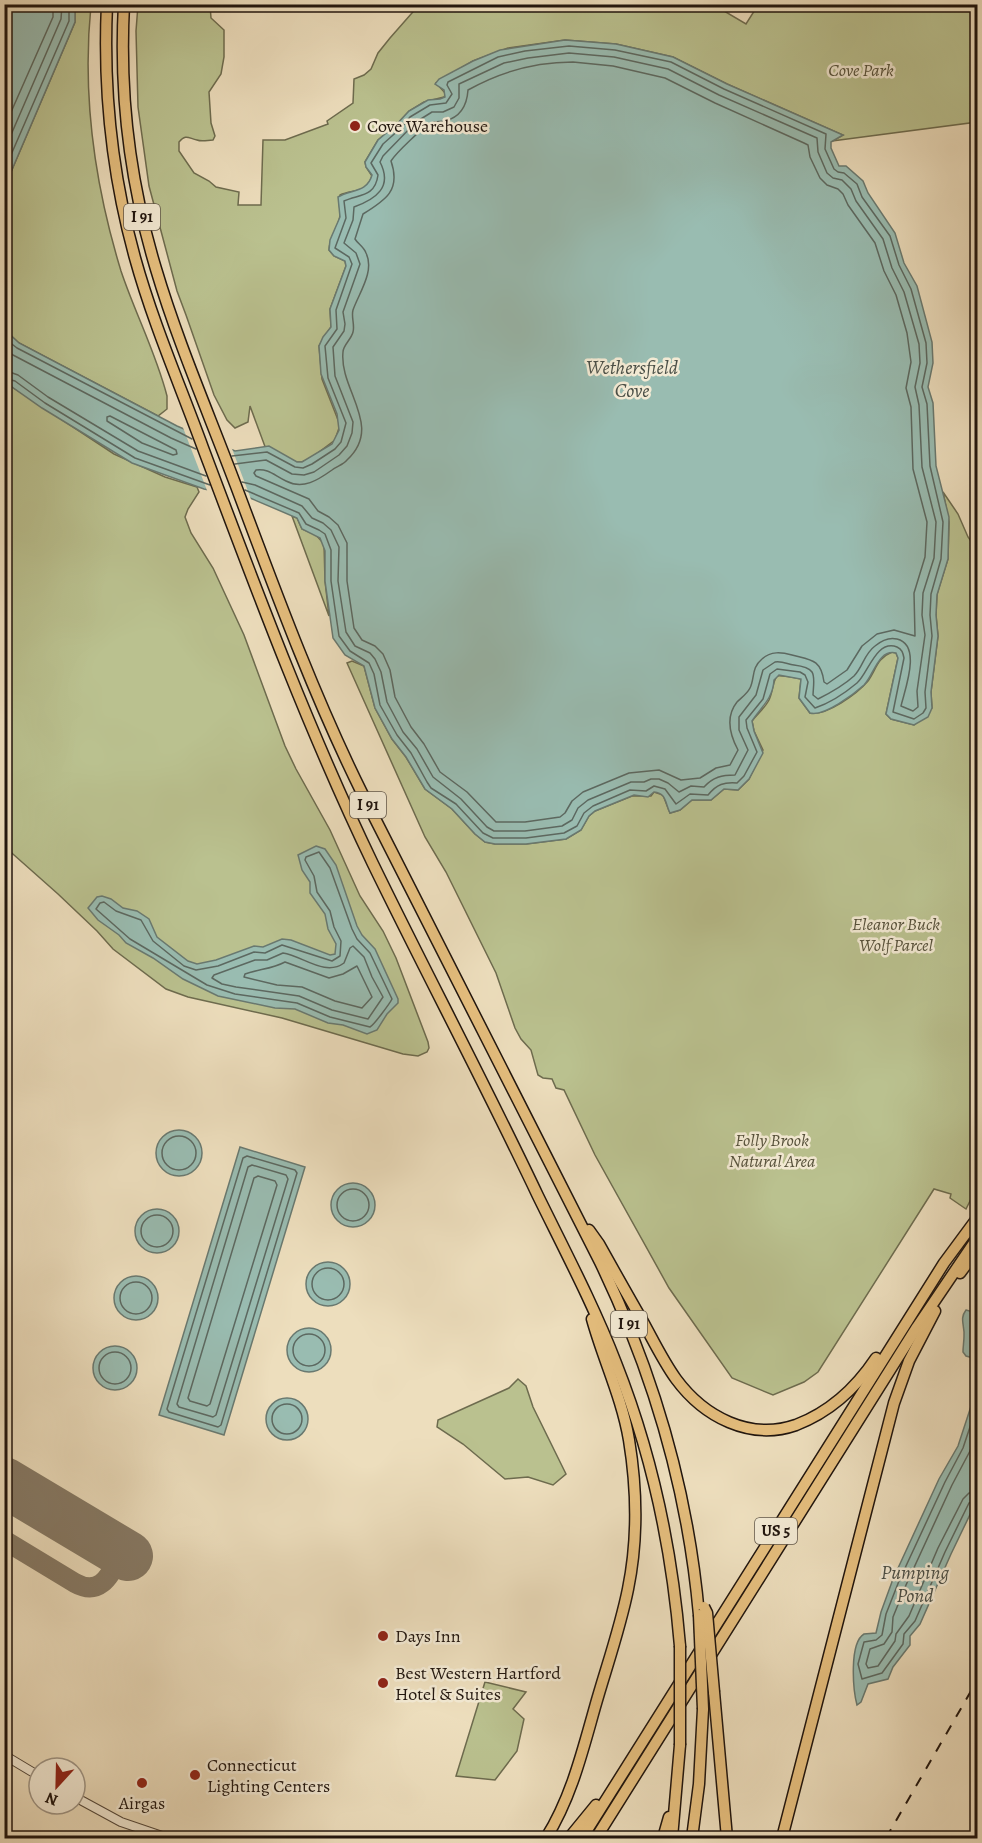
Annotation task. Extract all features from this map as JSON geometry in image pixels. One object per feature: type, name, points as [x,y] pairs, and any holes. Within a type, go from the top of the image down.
[{"type":"highway","name":"I 91","points":[[107,4],[108,110],[122,204],[146,294],[288,672],[375,868],[584,1289],[620,1374],[651,1469],[669,1553],[680,1646],[680,1745],[672,1839]]},
{"type":"highway","name":"I 91","points":[[124,4],[124,92],[129,146],[137,193],[160,285],[306,668],[340,747],[624,1314],[653,1389],[683,1500],[702,1611]]},
{"type":"highway","points":[[572,1207],[599,1244],[677,1380],[708,1410],[740,1427],[779,1430],[809,1419],[837,1402],[859,1382],[901,1320],[920,1302]]},
{"type":"highway","name":"US 5","points":[[596,1839],[636,1763],[920,1302],[955,1247],[978,1217]]},
{"type":"highway","name":"US 5","points":[[582,1839],[636,1763],[978,1237]]},
{"type":"highway","points":[[781,1839],[899,1387],[922,1334],[941,1301],[978,1249]]},
{"type":"highway","points":[[546,1839],[563,1809],[577,1771],[625,1602],[634,1538],[635,1498],[629,1438],[619,1401],[599,1347],[584,1289]]},
{"type":"highway","points":[[692,1839],[699,1784],[703,1709],[702,1611],[707,1613],[727,1839]]},
{"type":"highway","points":[[569,1839],[609,1785],[636,1763]]},
{"type":"highway","points":[[601,1839],[628,1794],[636,1763]]},
{"type":"highway","points":[[663,1839],[678,1782]]},
{"type":"street","points":[[4,1755],[27,1769]]},
{"type":"street","points":[[87,1804],[121,1822],[168,1839]]},
{"type":"green space","points":[[75,5],[91,5],[88,72],[98,173],[121,271],[167,396],[167,409],[158,416],[19,343],[5,330],[5,186],[75,22]]},
{"type":"green space","name":"Cove Park","points":[[138,5],[210,5],[211,18],[224,30],[224,57],[221,74],[209,92],[211,123],[215,136],[213,140],[205,141],[184,138],[179,142],[179,151],[194,173],[216,187],[239,192],[238,205],[261,205],[263,140],[285,140],[328,124],[327,121],[353,103],[354,79],[371,69],[378,53],[419,5],[714,5],[746,24],[758,5],[977,5],[977,122],[832,141],[843,135],[727,84],[673,57],[616,44],[565,40],[508,48],[473,61],[436,83],[446,94],[444,97],[424,102],[409,111],[378,140],[365,162],[372,176],[367,186],[340,195],[339,219],[329,250],[334,256],[345,261],[346,266],[330,309],[331,327],[319,346],[322,379],[340,425],[335,440],[311,458],[295,462],[267,452],[250,406],[248,422],[235,428],[227,420],[214,395],[177,291],[149,186],[138,107],[136,31]]},
{"type":"green space","points":[[5,382],[114,454],[165,477],[197,487],[199,492],[185,517],[191,533],[213,568],[244,635],[285,746],[296,769],[330,830],[360,896],[383,931],[396,958],[428,1042],[427,1052],[418,1056],[403,1054],[282,1018],[188,997],[166,989],[113,949],[58,894],[5,847]]},
{"type":"green space","name":"Folly Brook Natural Area","points":[[943,492],[978,551],[977,1187],[966,1209],[950,1198],[951,1194],[934,1189],[818,1372],[804,1382],[773,1395],[732,1378],[669,1288],[595,1155],[564,1090],[556,1088],[552,1079],[538,1075],[531,1050],[515,1028],[496,973],[446,872],[425,837],[347,663],[352,661],[364,666],[375,708],[392,739],[425,789],[452,809],[485,842],[526,844],[566,839],[581,830],[589,816],[595,811],[632,796],[651,796],[654,792],[663,795],[670,813],[680,810],[692,800],[711,800],[724,789],[738,790],[749,779],[763,750],[752,721],[769,700],[777,676],[801,679],[799,698],[810,713],[817,713],[832,708],[857,692],[868,681],[880,661],[892,652],[896,653],[898,658],[886,714],[891,719],[914,725],[932,708],[931,692],[938,636],[937,594],[948,559],[949,522]]},
{"type":"green space","points":[[292,516],[297,518],[302,529],[316,535],[324,544],[329,616]]},
{"type":"green space","points":[[518,1379],[526,1386],[533,1407],[566,1474],[553,1485],[528,1477],[505,1479],[463,1444],[437,1427],[438,1420],[509,1388]]},
{"type":"green space","points":[[485,1682],[526,1692],[513,1709],[524,1719],[517,1751],[495,1780],[456,1776]]},
{"type":"water","points":[[5,4],[75,5],[75,22],[5,186]]},
{"type":"water","name":"Wethersfield Cove","points":[[565,40],[616,44],[673,57],[727,84],[843,135],[831,142],[831,148],[839,166],[846,166],[863,181],[868,193],[895,233],[904,263],[917,286],[932,342],[933,363],[928,387],[933,403],[936,466],[949,517],[948,559],[937,595],[938,636],[931,692],[932,708],[928,717],[914,725],[891,719],[886,714],[898,658],[896,653],[885,655],[864,685],[823,712],[810,713],[799,698],[801,679],[779,675],[774,680],[769,698],[752,721],[763,753],[749,779],[738,790],[724,789],[711,800],[692,800],[680,810],[670,813],[661,794],[654,792],[648,797],[634,795],[595,811],[589,816],[581,830],[566,839],[526,844],[495,844],[485,842],[452,809],[425,789],[392,739],[375,708],[364,666],[345,655],[333,638],[325,581],[325,551],[320,538],[302,529],[297,518],[250,498],[204,489],[132,463],[42,408],[5,382],[5,330],[19,343],[177,426],[235,451],[269,446],[297,462],[302,462],[332,444],[339,430],[337,414],[321,374],[319,346],[331,327],[330,309],[346,266],[345,261],[334,256],[329,250],[330,240],[340,217],[338,197],[362,188],[370,181],[372,175],[365,162],[378,140],[409,111],[428,100],[445,97],[444,90],[435,84],[439,79],[500,50]]},
{"type":"water","points":[[316,846],[325,849],[336,865],[357,926],[375,949],[398,999],[398,1003],[387,1014],[377,1030],[367,1034],[343,1025],[328,1023],[295,1009],[275,1008],[218,996],[183,979],[126,943],[98,920],[88,908],[97,897],[102,896],[111,899],[123,908],[137,911],[149,919],[157,937],[188,961],[197,964],[216,960],[254,946],[263,947],[282,939],[291,940],[330,955],[335,954],[336,944],[328,929],[325,914],[310,893],[310,882],[302,870],[298,855]]},
{"type":"water","points":[[179,1130],[195,1137],[202,1153],[195,1169],[179,1176],[163,1169],[156,1153],[163,1137]]},
{"type":"water","points":[[240,1147],[305,1167],[224,1435],[159,1415]]},
{"type":"water","points":[[353,1183],[369,1189],[375,1205],[369,1221],[353,1227],[337,1221],[331,1205],[337,1189]]},
{"type":"water","points":[[157,1209],[166,1210],[173,1215],[178,1222],[178,1240],[173,1247],[166,1252],[157,1253],[148,1252],[141,1247],[136,1240],[135,1231],[136,1222],[141,1215],[148,1210]]},
{"type":"water","points":[[328,1262],[344,1268],[350,1284],[344,1300],[328,1306],[312,1300],[306,1284],[312,1268]]},
{"type":"water","points":[[136,1276],[152,1282],[158,1298],[152,1314],[136,1320],[120,1314],[114,1298],[120,1282]]},
{"type":"water","points":[[966,1310],[977,1313],[977,1359],[966,1356],[963,1352],[963,1320]]},
{"type":"water","points":[[309,1328],[325,1334],[331,1350],[325,1366],[309,1372],[293,1366],[287,1350],[293,1334]]},
{"type":"water","points":[[115,1346],[131,1352],[137,1368],[131,1384],[115,1390],[99,1384],[93,1368],[99,1352]]},
{"type":"water","name":"Pumping Pond","points":[[977,1388],[977,1500],[920,1624],[910,1636],[910,1645],[893,1667],[888,1679],[868,1684],[861,1702],[857,1705],[854,1689],[854,1656],[859,1639],[864,1634],[876,1633],[893,1579],[939,1479],[958,1446]]},
{"type":"water","points":[[287,1398],[302,1404],[308,1419],[302,1434],[287,1440],[272,1434],[266,1419],[272,1404]]},
{"type":"pier","points":[[182,425],[231,446],[252,502],[208,493]]},
{"type":"taxiway","points":[[4,1540],[84,1587],[99,1585],[104,1581],[122,1553]]},
{"type":"runway","points":[[4,1482],[128,1556]]},
{"type":"railway","points":[[886,1838],[978,1679]]},
{"type":"place","name":"Cove Warehouse","points":[[355,126]]},
{"type":"place","name":"Days Inn","points":[[383,1636]]},
{"type":"place","name":"Best Western Hartford Hotel & Suites","points":[[383,1683]]},
{"type":"place","name":"Connecticut Lighting Centers","points":[[195,1775]]},
{"type":"place","name":"Airgas","points":[[142,1783]]},
{"type":"park label","name":"Eleanor Buck Wolf Parcel","points":[[896,934]]}]
